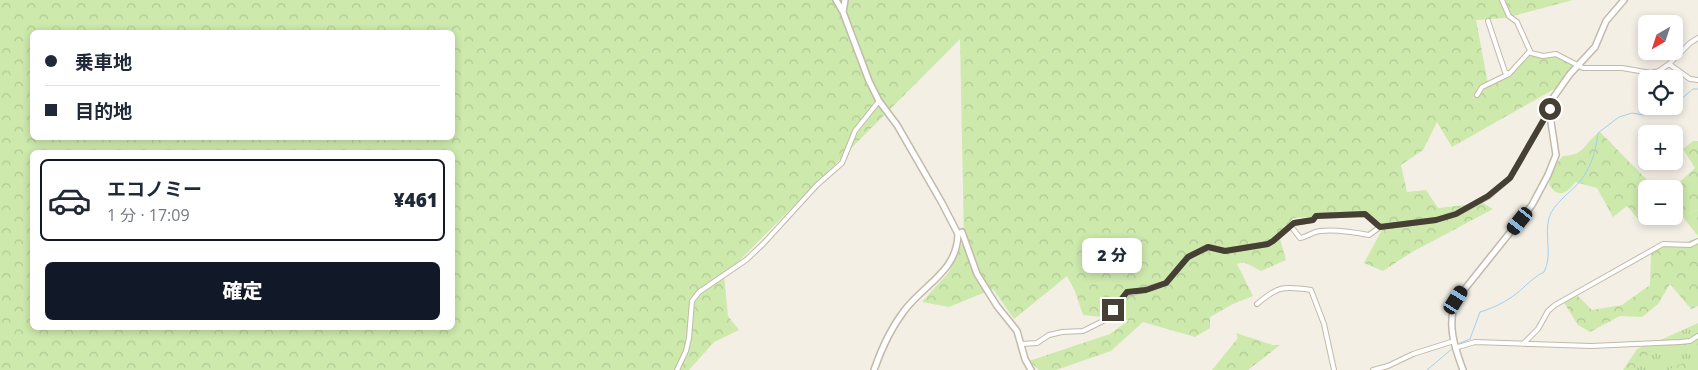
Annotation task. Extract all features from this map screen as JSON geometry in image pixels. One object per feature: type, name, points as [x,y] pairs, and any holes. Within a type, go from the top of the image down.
[{"type":"street","points":[[836,0],[843,12],[869,81],[879,101],[892,116],[958,234],[958,248],[952,260],[904,310],[886,342],[874,370]]},
{"type":"street","points":[[843,12],[845,0]]},
{"type":"street","points":[[1502,0],[1509,16],[1517,22],[1530,51],[1536,55],[1556,54],[1583,68],[1622,68],[1651,73],[1659,71],[1698,38]]},
{"type":"street","points":[[1290,225],[1300,238],[1305,238],[1314,233],[1330,231],[1369,236],[1380,227],[1436,220],[1456,214],[1488,196],[1510,178],[1550,109],[1556,92],[1595,47],[1606,21],[1624,0]]},
{"type":"street","points":[[1488,21],[1505,72],[1509,74]]},
{"type":"street","points":[[1477,95],[1482,87],[1509,74],[1530,51]]},
{"type":"street","points":[[1669,64],[1690,79],[1698,80]]},
{"type":"street","points":[[678,370],[690,338],[692,301],[700,292],[746,260],[817,185],[842,163],[855,131],[879,101]]},
{"type":"street","points":[[1463,370],[1455,348],[1451,316],[1456,300],[1532,205],[1554,163],[1556,146],[1550,109]]},
{"type":"street","points":[[1022,344],[1037,343],[1049,335],[1062,332],[1083,331],[1105,320],[1127,292],[1146,290],[1166,283],[1188,257],[1208,247],[1225,251],[1268,244],[1290,225],[1313,220],[1316,216],[1361,214],[1370,217],[1380,227]]},
{"type":"street","points":[[958,234],[962,232],[977,274],[997,306],[1017,331],[1025,359],[1031,370]]},
{"type":"street","points":[[1523,344],[1538,329],[1548,311],[1575,293],[1663,244],[1690,244],[1698,241]]},
{"type":"street","points":[[1257,304],[1277,289],[1296,288],[1311,290],[1324,324],[1334,370]]},
{"type":"street","points":[[1455,348],[1475,342],[1612,346],[1690,341],[1698,336]]},
{"type":"street","points":[[1372,370],[1388,366],[1413,354],[1454,341]]},
{"type":"green space","points":[[0,0],[1573,0],[1505,18],[1476,20],[1488,84],[1507,74],[1529,52],[1542,56],[1556,54],[1573,64],[1556,88],[1452,147],[1437,122],[1423,150],[1401,165],[1407,192],[1426,190],[1438,208],[1483,203],[1493,209],[1412,252],[1383,271],[1364,263],[1383,228],[1372,218],[1361,214],[1293,218],[1280,239],[1286,260],[1261,271],[1244,262],[1237,264],[1253,296],[1233,304],[1210,317],[1210,328],[1195,337],[1143,322],[1111,351],[1056,370],[1039,370],[1029,361],[1110,334],[1129,320],[1083,315],[1075,291],[1067,276],[1014,319],[993,289],[949,307],[922,302],[949,272],[964,239],[960,39],[724,276],[728,316],[739,330],[714,342],[689,370],[0,370]]},
{"type":"green space","points":[[1600,132],[1647,180],[1638,180],[1638,219],[1627,206],[1613,217],[1597,188],[1575,182],[1565,192],[1559,193],[1555,192],[1549,184],[1552,168],[1563,156],[1580,151]]},
{"type":"green space","points":[[1693,141],[1698,141],[1698,210],[1683,216],[1682,180],[1695,168],[1683,149]]},
{"type":"green space","points":[[1698,210],[1698,236],[1683,217]]},
{"type":"green space","points":[[1698,238],[1698,306],[1691,309],[1670,284],[1658,304],[1642,317],[1620,316],[1590,332],[1578,325],[1563,301],[1578,296],[1592,310],[1622,305],[1650,285],[1651,252],[1663,244],[1687,242]]},
{"type":"green space","points":[[1698,323],[1698,370],[1625,370],[1644,344],[1654,343]]},
{"type":"green space","points":[[1236,333],[1273,345],[1280,345],[1248,370],[1212,370],[1238,338]]},
{"type":"green space","points":[[1698,333],[1698,343],[1695,346],[1665,347],[1649,353],[1632,370],[1623,370],[1637,349],[1646,345],[1685,339]]},
{"type":"green space","points":[[1693,361],[1698,363],[1698,370],[1669,370],[1677,365]]},
{"type":"waterway","points":[[1683,97],[1693,89],[1698,89]]},
{"type":"waterway","points":[[1458,344],[1470,339],[1480,312],[1499,305],[1544,272],[1548,259],[1547,232],[1549,218],[1554,207],[1585,175],[1593,157],[1598,133],[1619,117],[1632,113],[1638,114]]},
{"type":"waterway","points":[[1427,370],[1453,348]]},
{"type":"route","points":[[1113,310],[1127,292],[1146,290],[1166,283],[1188,257],[1208,247],[1225,251],[1268,244],[1290,225],[1313,220],[1316,216],[1365,214],[1380,227],[1419,223],[1456,214],[1488,196],[1510,178],[1550,109]]}]
